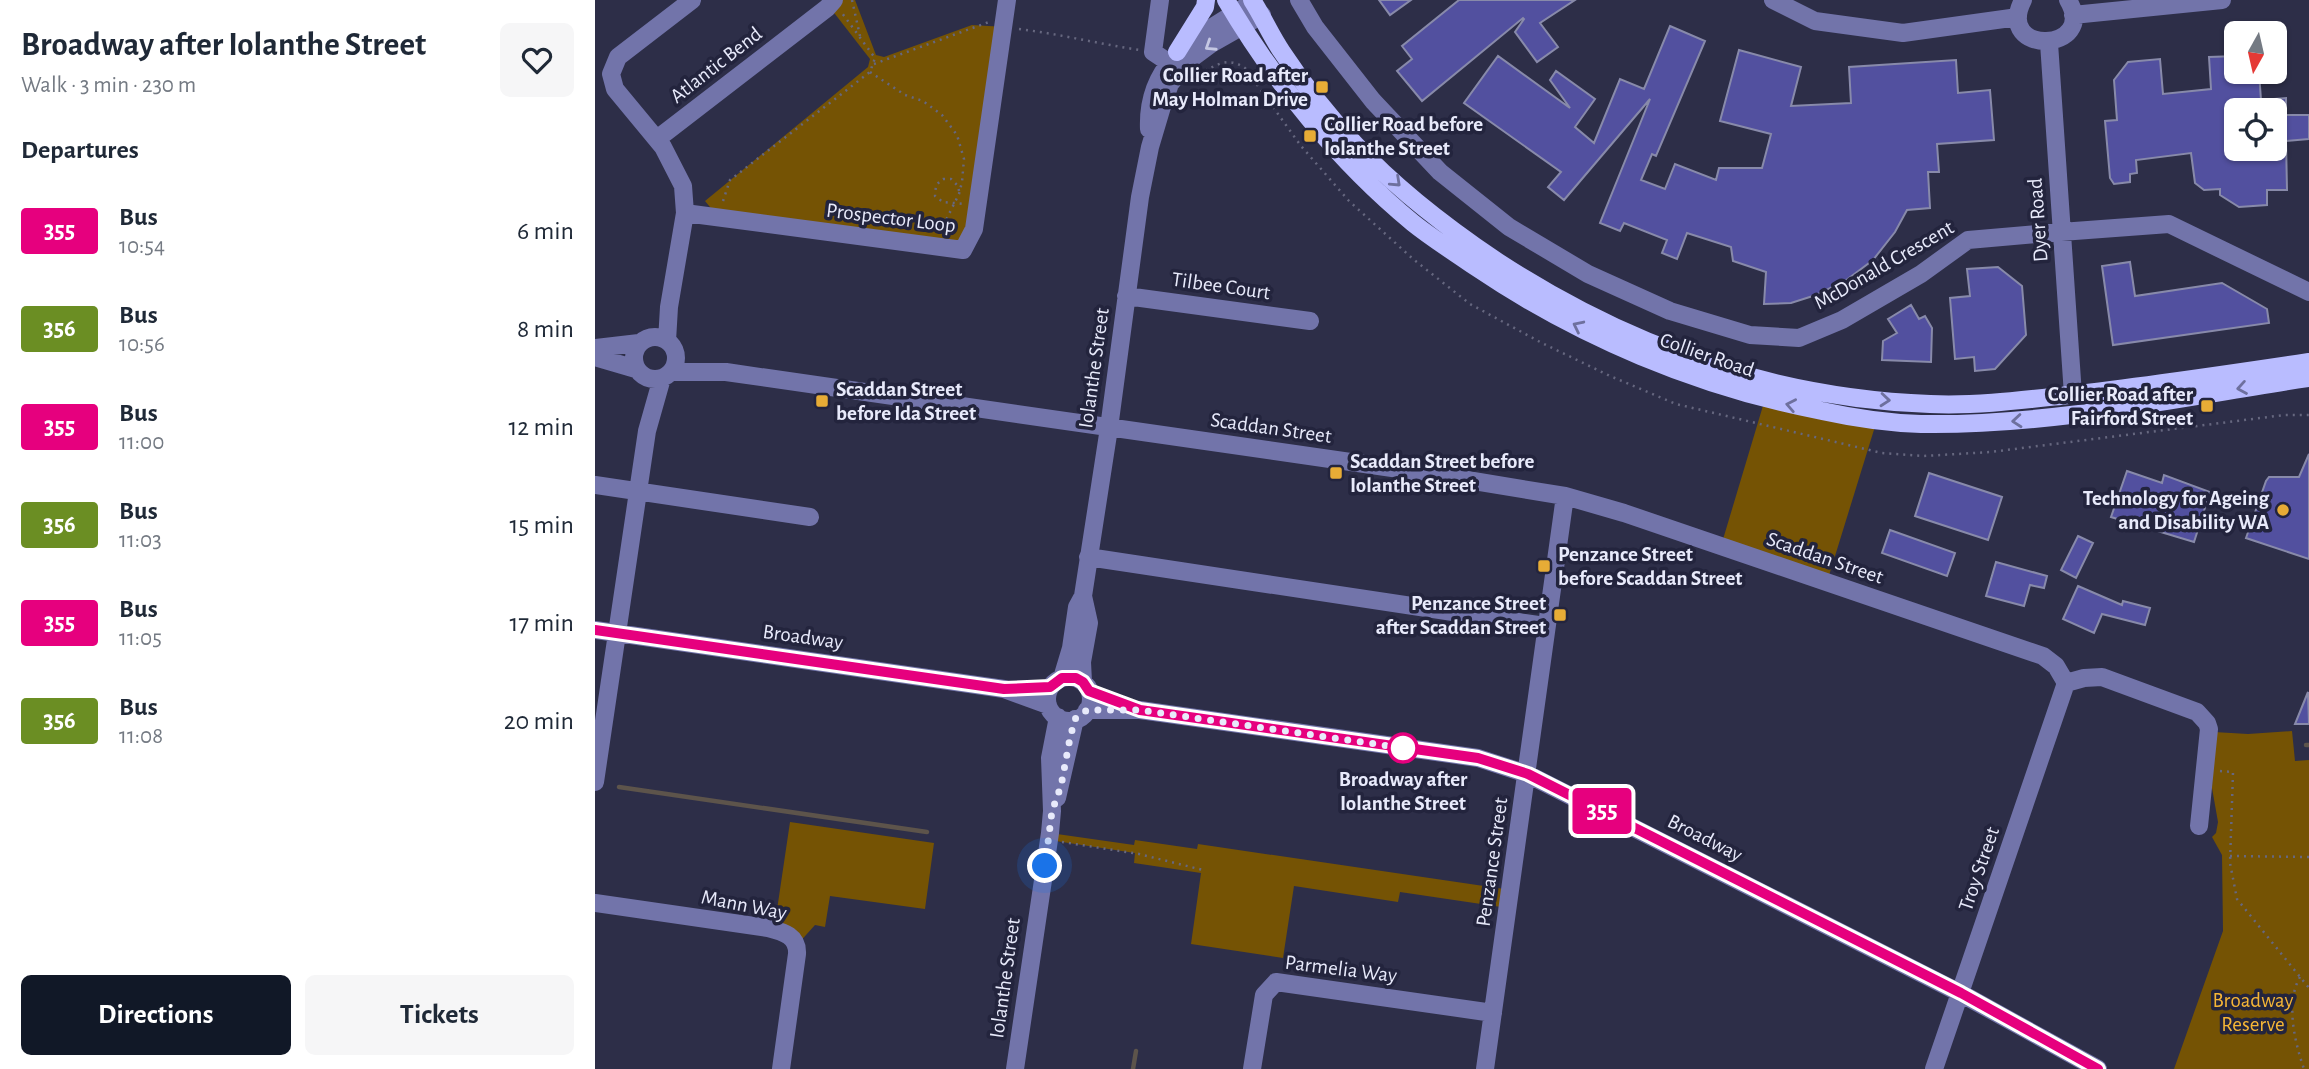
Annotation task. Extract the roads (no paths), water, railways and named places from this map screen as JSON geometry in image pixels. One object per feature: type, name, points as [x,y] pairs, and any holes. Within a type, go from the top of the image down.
[{"type":"main road","points":[[1175,61],[1205,7],[1206,0]]},
{"type":"main road","name":"Collier Road","points":[[1256,6],[1281,51],[1355,144],[1446,227],[1530,282],[1583,312],[1649,344],[1704,364],[1773,384],[1832,396],[1930,404],[1988,404],[2073,395],[2309,362]]},
{"type":"main road","name":"Collier Road","points":[[1235,14],[1292,98],[1348,162],[1412,222],[1494,279],[1553,314],[1625,350],[1701,380],[1772,401],[1847,416],[1917,424],[1994,423],[2071,415],[2177,401],[2309,378]]},
{"type":"street","points":[[595,357],[655,380],[674,367],[669,307],[685,213],[683,186],[657,139],[603,75],[618,57],[692,0]]},
{"type":"street","name":"Atlantic Bend","points":[[657,139],[840,0]]},
{"type":"street","name":"Prospector Loop","points":[[685,213],[963,250],[974,229],[1007,0]]},
{"type":"street","points":[[1160,0],[1153,52],[1175,61]]},
{"type":"street","name":"McDonald Crescent","points":[[1299,0],[1315,27],[1373,101],[1440,172],[1509,227],[1588,274],[1670,311],[1750,335],[1799,338],[1842,320],[1921,274],[1968,240],[2061,232],[2169,224],[2309,292]]},
{"type":"street","points":[[1773,0],[1815,21],[1903,33],[2021,9],[2025,34],[2040,42],[2049,43],[2067,33],[2071,25],[2071,7],[2222,0]]},
{"type":"street","name":"Iolanthe Street","points":[[1063,703],[1091,698],[1082,662],[1089,623],[1083,596],[1150,147],[1149,104],[1157,82],[1175,61],[1211,44],[1235,14],[1256,6]]},
{"type":"street","name":"Dyer Road","points":[[2049,43],[2073,395]]},
{"type":"street","name":"Tilbee Court","points":[[1126,296],[1310,321]]},
{"type":"street","points":[[647,431],[639,372],[633,355],[669,307]]},
{"type":"street","points":[[595,348],[657,337],[672,348]]},
{"type":"street","name":"Scaddan Street","points":[[672,348],[726,372]]},
{"type":"street","name":"Scaddan Street","points":[[666,375],[726,372],[1413,471],[1565,496],[1624,513],[2043,656],[2056,666],[2066,683]]},
{"type":"street","points":[[595,782],[647,431],[666,375]]},
{"type":"street","points":[[595,485],[810,517]]},
{"type":"street","name":"Penzance Street","points":[[1485,1069],[1565,496]]},
{"type":"street","points":[[1087,557],[1545,626]]},
{"type":"street","name":"Iolanthe Street","points":[[1015,1069],[1049,840],[1063,703],[1077,607],[1083,596]]},
{"type":"street","name":"Broadway","points":[[595,630],[1004,689],[1063,703],[1140,710],[1478,758],[1528,774],[1961,993],[2098,1069]]},
{"type":"street","points":[[2066,683],[2102,677],[2197,712],[2209,729],[2199,827]]},
{"type":"street","name":"Broadway","points":[[1063,703],[1076,678],[1086,686],[1140,710]]},
{"type":"street","name":"Troy Street","points":[[1934,1069],[2066,683]]},
{"type":"street","name":"Mann Way","points":[[595,903],[768,928],[790,936],[797,945],[797,954],[781,1069]]},
{"type":"street","name":"Parmelia Way","points":[[1252,1069],[1263,995],[1276,982],[1493,1013]]},
{"type":"waterway","points":[[619,787],[927,832]]},
{"type":"waterway","points":[[1133,1069],[1136,1051]]},
{"type":"place","name":"Collier Road after May Holman Drive","points":[[1322,87]]},
{"type":"place","name":"Collier Road before Iolanthe Street","points":[[1310,136]]},
{"type":"place","name":"Scaddan Street before Ida Street","points":[[822,401]]},
{"type":"place","name":"Collier Road after Fairford Street","points":[[2207,406]]},
{"type":"place","name":"Scaddan Street before Iolanthe Street","points":[[1336,473]]},
{"type":"place","name":"Technology for Ageing and Disability WA","points":[[2283,510]]},
{"type":"place","name":"Penzance Street before Scaddan Street","points":[[1544,566]]},
{"type":"place","name":"Penzance Street after Scaddan Street","points":[[1560,615]]},
{"type":"place","name":"Broadway after Iolanthe Street","points":[[1403,748]]},
{"type":"park label","name":"Broadway Reserve","points":[[2253,1012]]}]
